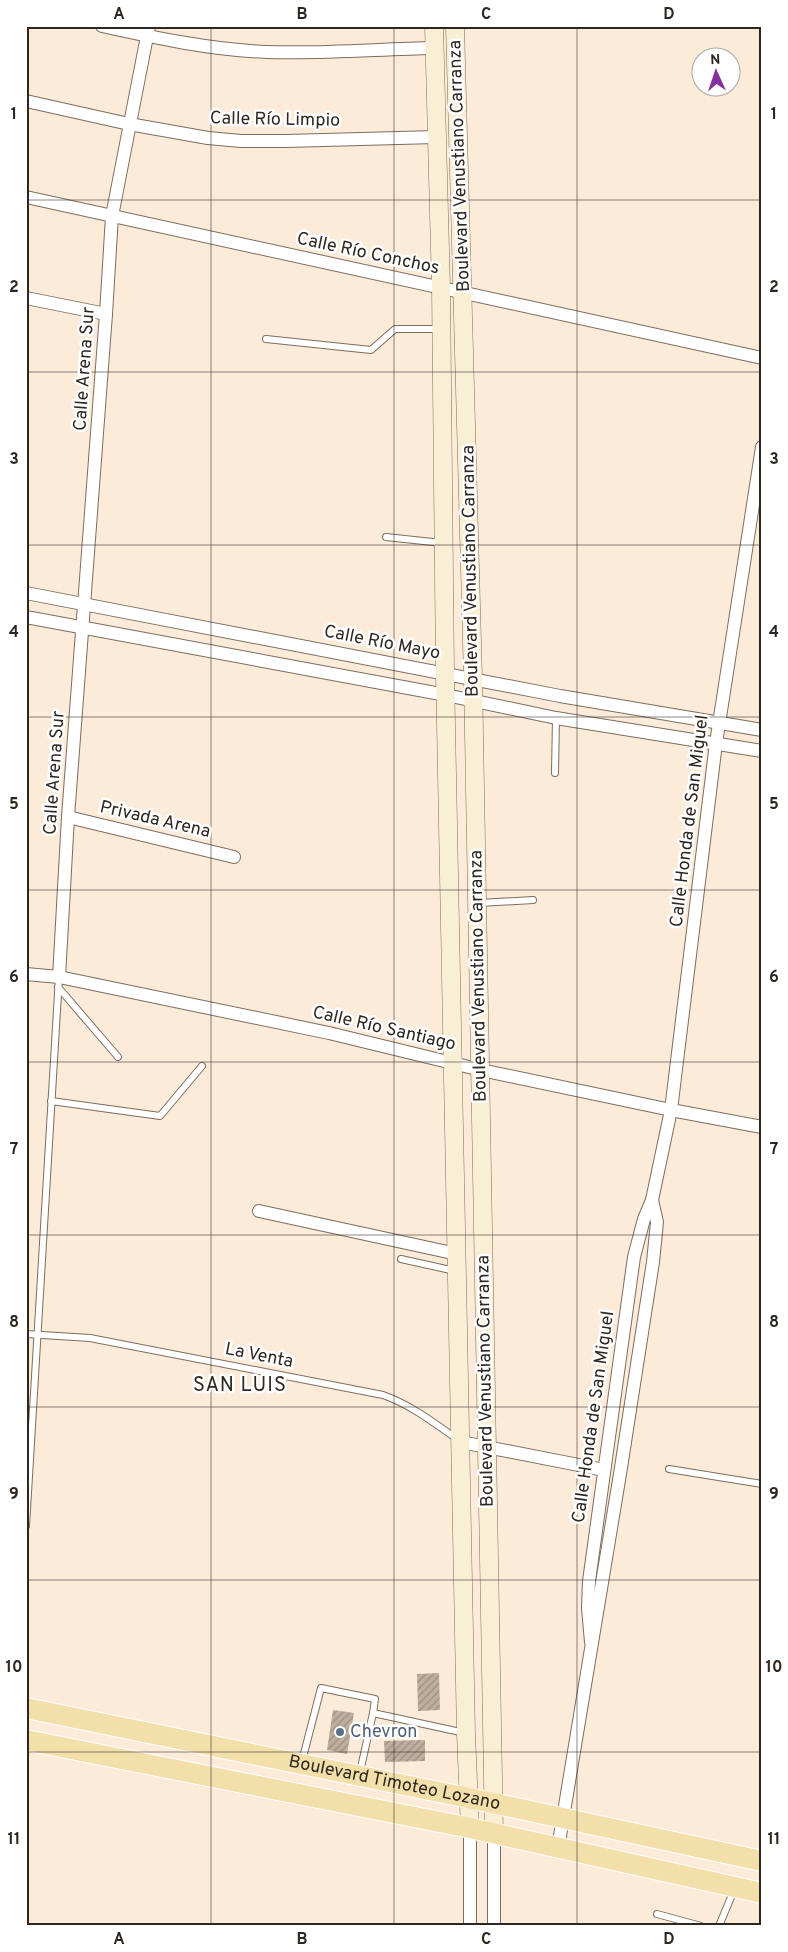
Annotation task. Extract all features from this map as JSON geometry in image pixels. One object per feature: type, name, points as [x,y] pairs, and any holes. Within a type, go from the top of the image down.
[{"type":"main road","name":"Boulevard Venustiano Carranza","points":[[434,26],[441,287],[445,673],[466,1734],[470,1828]]},
{"type":"main road","name":"Boulevard Venustiano Carranza","points":[[455,26],[464,292],[474,700],[494,1833]]},
{"type":"main road","name":"Boulevard Timoteo Lozano","points":[[26,1708],[762,1861]]},
{"type":"main road","name":"Boulevard Timoteo Lozano","points":[[26,1740],[470,1828],[762,1893]]},
{"type":"street","points":[[102,26],[148,31],[239,50],[268,52],[434,48]]},
{"type":"street","name":"Calle Arena Sur","points":[[58,982],[68,817],[112,216],[148,31]]},
{"type":"street","name":"Calle Río Limpio","points":[[26,101],[129,124],[208,138],[241,141],[436,137]]},
{"type":"street","name":"Calle Río Conchos","points":[[26,197],[762,358]]},
{"type":"street","points":[[26,298],[106,314]]},
{"type":"street","name":"Calle Honda de San Miguel","points":[[591,1642],[588,1608],[589,1581],[634,1257],[642,1226],[652,1200],[671,1110],[716,743],[762,447]]},
{"type":"street","name":"Calle Río Mayo","points":[[26,593],[560,696],[762,730]]},
{"type":"street","points":[[26,617],[446,694],[556,718],[762,751]]},
{"type":"street","points":[[556,718],[560,696]]},
{"type":"street","name":"Privada Arena","points":[[68,817],[234,857]]},
{"type":"street","name":"Calle Río Santiago","points":[[26,974],[58,982],[329,1033],[481,1070],[762,1127]]},
{"type":"street","name":"Calle Honda de San Miguel","points":[[558,1848],[653,1262],[657,1222],[652,1200]]},
{"type":"street","points":[[259,1211],[457,1254]]},
{"type":"street","points":[[461,1442],[604,1470]]},
{"type":"street","name":"Boulevard Venustiano Carranza","points":[[470,1828],[470,1926]]},
{"type":"street","name":"Boulevard Venustiano Carranza","points":[[494,1833],[494,1926]]},
{"type":"lane","points":[[266,339],[371,350],[395,329],[441,330]]},
{"type":"lane","points":[[386,537],[444,544]]},
{"type":"lane","points":[[555,773],[556,718]]},
{"type":"lane","points":[[478,903],[533,900]]},
{"type":"lane","points":[[58,982],[118,1057]]},
{"type":"lane","name":"Calle Arena Sur","points":[[26,1526],[58,982]]},
{"type":"lane","points":[[51,1101],[160,1116],[202,1066]]},
{"type":"lane","points":[[401,1259],[458,1272]]},
{"type":"lane","name":"La Venta","points":[[26,1334],[90,1338],[383,1395],[400,1401],[461,1442]]},
{"type":"lane","points":[[668,1470],[762,1484]]},
{"type":"lane","points":[[301,1764],[321,1688],[375,1700],[359,1776]]},
{"type":"lane","points":[[373,1713],[466,1734]]},
{"type":"lane","points":[[719,1926],[735,1887]]},
{"type":"lane","points":[[657,1914],[701,1926]]},
{"type":"building","name":"Chevron","points":[[439,1673],[440,1710],[418,1711],[417,1674]]},
{"type":"building","name":"Chevron","points":[[333,1710],[354,1713],[347,1754],[327,1750]]},
{"type":"building","name":"Chevron","points":[[425,1740],[425,1761],[385,1762],[384,1741]]},
{"type":"place","name":"Chevron","points":[[340,1732]]},
{"type":"district","name":"SAN LUIS","points":[[240,1386]]}]
